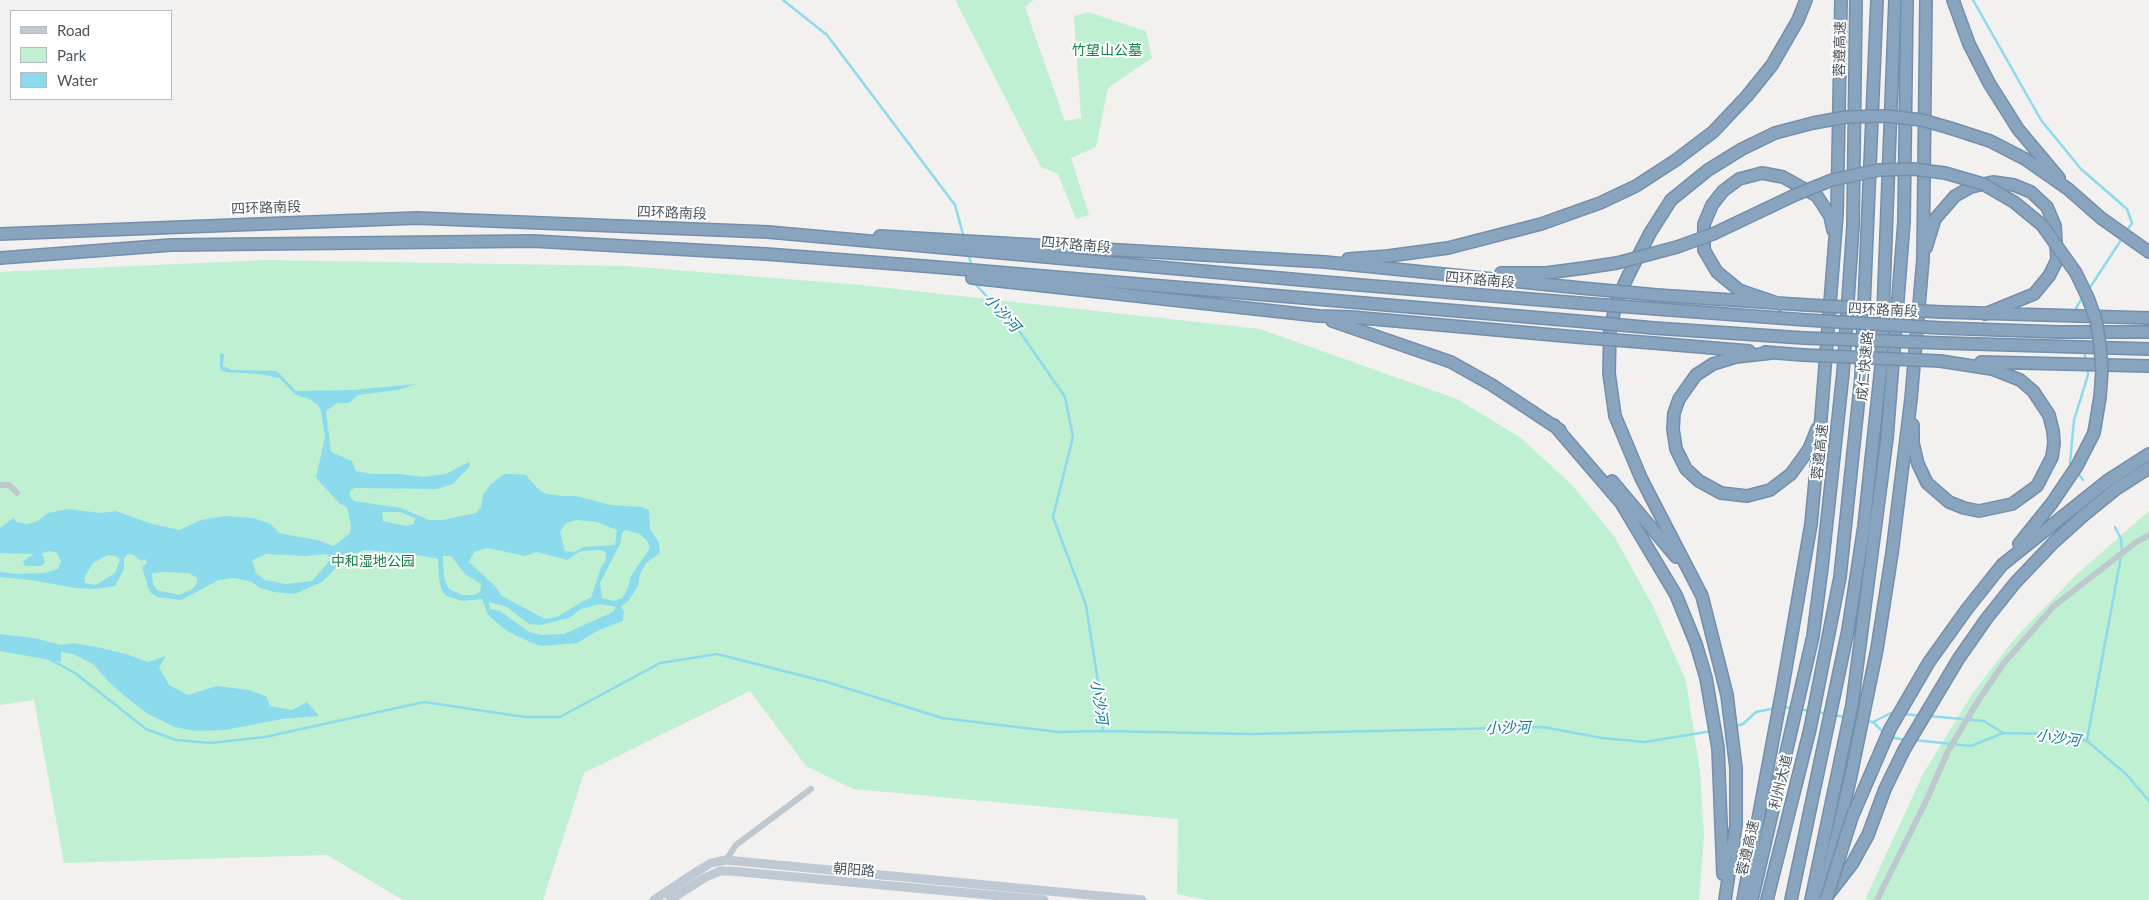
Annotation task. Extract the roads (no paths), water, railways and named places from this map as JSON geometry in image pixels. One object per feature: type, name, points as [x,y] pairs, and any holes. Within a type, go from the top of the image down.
[{"type":"highway","points":[[768,232],[920,237],[991,243],[1325,262],[1350,261],[1457,245],[1541,224],[1600,203],[1636,186],[1676,160],[1713,132],[1747,96],[1772,65],[1798,20],[1806,0]]},
{"type":"highway","points":[[1743,900],[1811,524],[1822,418],[1837,214],[1841,0]]},
{"type":"highway","name":"蓉遵高速","points":[[1752,900],[1813,636],[1817,606],[1843,373],[1853,226],[1856,0]]},
{"type":"highway","name":"成仁快速路","points":[[1810,729],[1840,577],[1861,377],[1877,0]]},
{"type":"highway","name":"成仁快速路","points":[[1791,900],[1828,732],[1857,579],[1881,367],[1895,0]]},
{"type":"highway","points":[[1811,900],[1825,842],[1852,705],[1887,438],[1904,222],[1907,0]]},
{"type":"highway","points":[[1824,900],[1877,649],[1892,553],[1911,398],[1923,259],[1926,0]]},
{"type":"highway","points":[[1952,0],[1968,44],[1988,83],[2018,129],[2068,189]]},
{"type":"highway","points":[[1725,900],[1736,825],[1736,768],[1727,695],[1702,596],[1641,478],[1615,416],[1609,373],[1610,329],[1617,300],[1650,233],[1671,200],[1708,170],[1742,149],[1775,134],[1813,123],[1846,117],[1886,116],[1922,120],[1990,141],[2016,155],[2068,189],[2101,218],[2149,252]]},
{"type":"highway","points":[[1432,272],[1546,273],[1617,263],[1677,247],[1713,234],[1795,195],[1825,183],[1878,170],[1913,169],[1945,173],[1982,184],[2014,202],[2042,225],[2076,273],[2096,320],[2100,345],[2102,370],[2094,433],[2078,466],[2052,503],[1967,609],[1929,662],[1890,730],[1852,817],[1824,900]]},
{"type":"highway","points":[[1780,304],[1739,290],[1717,272],[1704,250],[1704,224],[1712,205],[1723,191],[1739,179],[1762,173],[1783,177],[1817,196],[1830,216],[1835,240]]},
{"type":"highway","points":[[1923,259],[1935,219],[1955,196],[1971,187],[1993,182],[2014,185],[2031,192],[2047,207],[2055,226],[2056,260],[2049,276],[2034,294],[1985,314]]},
{"type":"highway","name":"四环路南段","points":[[0,234],[417,218],[768,232],[1324,282],[1806,320],[1942,328],[2058,332],[2149,332]]},
{"type":"highway","points":[[0,258],[171,245],[533,241],[766,254],[937,271],[1322,300],[1654,328],[1804,338],[2061,348],[2149,349]]},
{"type":"highway","points":[[1350,261],[1580,288],[1780,304],[1985,314],[2149,318]]},
{"type":"highway","points":[[1009,277],[1348,321],[1803,355],[2063,365],[2149,366]]},
{"type":"highway","points":[[1348,321],[1451,362],[1492,385],[1554,425],[1585,452],[1632,502],[1692,576]]},
{"type":"highway","points":[[1771,353],[1736,357],[1713,364],[1696,375],[1679,399],[1674,412],[1672,429],[1676,449],[1686,469],[1699,481],[1721,494],[1747,496],[1770,490],[1791,474],[1809,449],[1822,418]]},
{"type":"highway","points":[[1911,398],[1913,443],[1918,464],[1927,482],[1949,502],[1980,511],[1998,509],[2012,504],[2037,486],[2052,457],[2054,443],[2048,415],[2033,391],[2020,380],[1992,369],[1940,361]]},
{"type":"highway","points":[[1554,425],[1621,503],[1676,595],[1696,644],[1706,678],[1718,748],[1723,877]]},
{"type":"highway","points":[[2002,565],[2107,481],[2149,454]]},
{"type":"highway","points":[[1824,900],[1852,864],[1868,835],[1885,789],[1904,750],[1936,696],[1959,658],[2015,582],[2084,514],[2116,489],[2149,468]]},
{"type":"highway","name":"利州大道","points":[[1766,900],[1810,729]]},
{"type":"main road","points":[[654,900],[712,863],[726,860],[1142,900]]},
{"type":"main road","name":"朝阳路","points":[[670,900],[704,878],[720,871],[1044,900]]},
{"type":"main road","points":[[1719,900],[1723,877]]},
{"type":"street","points":[[0,484],[9,485],[17,493]]},
{"type":"street","points":[[1877,900],[1928,800],[1948,751],[1978,701],[2004,663],[2054,606],[2135,543],[2149,535]]},
{"type":"street","points":[[726,860],[736,845],[811,789]]},
{"type":"water","points":[[220,353],[224,354],[223,366],[232,370],[277,371],[296,391],[353,390],[416,384],[398,390],[358,395],[349,403],[337,403],[326,411],[331,452],[352,461],[356,471],[371,474],[400,474],[423,477],[446,474],[469,462],[470,466],[453,484],[437,489],[354,488],[350,491],[350,497],[354,501],[401,508],[429,520],[442,520],[476,513],[481,507],[483,495],[491,484],[504,474],[526,475],[544,493],[576,496],[611,505],[642,507],[649,510],[650,529],[659,543],[660,553],[646,563],[640,574],[638,586],[629,600],[621,607],[624,611],[623,621],[599,630],[577,643],[542,646],[507,631],[488,615],[482,599],[462,601],[447,596],[442,591],[439,579],[438,559],[412,554],[364,550],[343,561],[322,582],[295,594],[274,592],[260,588],[252,582],[235,578],[219,580],[181,600],[157,597],[150,592],[148,587],[142,567],[147,563],[145,559],[141,561],[134,555],[128,554],[124,558],[124,569],[115,586],[95,589],[75,588],[31,580],[0,577],[0,572],[17,574],[44,573],[58,569],[61,562],[57,553],[51,551],[42,553],[45,562],[42,566],[25,566],[23,561],[34,554],[0,553],[0,528],[13,518],[17,522],[27,524],[38,521],[48,513],[68,509],[101,513],[116,511],[149,523],[179,530],[201,520],[224,516],[253,518],[271,524],[279,533],[317,540],[334,546],[350,533],[351,527],[347,507],[340,504],[316,478],[325,437],[321,411],[318,405],[309,399],[296,395],[279,378],[259,374],[225,372],[220,369]],"holes":[[[382,512],[400,512],[415,518],[414,524],[406,526],[383,521]],[[577,520],[597,522],[617,530],[615,545],[584,547],[574,552],[565,551],[560,532],[566,523]],[[626,530],[640,534],[647,541],[650,548],[631,576],[627,590],[622,598],[613,601],[602,598],[600,583],[620,544],[622,533]],[[487,548],[524,556],[537,552],[567,560],[581,551],[602,550],[606,553],[606,560],[601,567],[591,598],[557,617],[545,619],[502,596],[495,586],[469,562],[474,552]],[[267,554],[305,556],[326,554],[332,558],[312,581],[286,584],[265,580],[256,573],[252,560]],[[108,555],[116,556],[120,560],[115,573],[96,585],[85,583],[84,578],[93,563]],[[443,556],[451,556],[465,574],[481,584],[480,592],[474,595],[462,595],[449,589],[444,578]],[[152,573],[189,573],[197,578],[197,584],[191,590],[179,595],[157,590],[153,584]],[[489,602],[507,607],[529,624],[540,625],[569,618],[581,609],[600,604],[616,607],[613,612],[564,634],[542,635],[529,632],[500,611],[490,609]]]},
{"type":"water","points":[[0,634],[34,638],[61,645],[73,643],[97,647],[148,662],[166,656],[159,667],[169,685],[188,695],[217,686],[249,690],[266,696],[270,706],[292,710],[307,702],[319,716],[282,719],[225,730],[195,731],[175,727],[148,714],[109,682],[93,664],[73,654],[61,652],[61,662],[0,651]]},
{"type":"waterway","name":"小沙河","points":[[783,0],[827,35],[955,205],[964,238]]},
{"type":"waterway","points":[[1973,0],[2041,120],[2081,169],[2127,209],[2132,223],[2126,232]]},
{"type":"waterway","points":[[2089,289],[2123,237]]},
{"type":"waterway","name":"小沙河","points":[[968,253],[972,267]]},
{"type":"waterway","name":"小沙河","points":[[976,282],[977,286],[1020,332],[1065,397],[1073,437],[1053,517],[1086,605],[1098,682],[1103,731],[1250,734],[1543,727],[1602,738],[1645,742],[1712,731]]},
{"type":"waterway","points":[[2077,312],[2076,308],[2083,297]]},
{"type":"waterway","points":[[2084,350],[2086,362]]},
{"type":"waterway","points":[[2073,466],[2070,463],[2074,420],[2088,375],[2087,367]]},
{"type":"waterway","points":[[2077,472],[2083,480]]},
{"type":"waterway","points":[[2115,527],[2121,539],[2122,551]]},
{"type":"waterway","points":[[2087,740],[2121,557]]},
{"type":"waterway","points":[[51,660],[75,673],[146,729],[176,740],[211,743],[265,737],[424,702],[525,717],[560,717],[660,663],[717,654],[827,682],[942,718],[1058,732],[1103,731]]},
{"type":"waterway","name":"小沙河","points":[[1781,707],[1793,708]]},
{"type":"waterway","name":"小沙河","points":[[1735,726],[1743,724],[1756,712],[1776,708]]},
{"type":"waterway","name":"小沙河","points":[[1799,709],[1810,711]]},
{"type":"waterway","name":"小沙河","points":[[1816,712],[1828,714]]},
{"type":"waterway","name":"小沙河","points":[[1873,722],[1891,713],[1896,714]]},
{"type":"waterway","name":"小沙河","points":[[1904,714],[1921,716]]},
{"type":"waterway","name":"小沙河","points":[[1833,715],[1845,717]]},
{"type":"waterway","name":"小沙河","points":[[1929,716],[1984,721],[2003,733]]},
{"type":"waterway","name":"小沙河","points":[[1865,721],[1873,722],[1885,734]]},
{"type":"waterway","name":"小沙河","points":[[1914,740],[1971,746],[2003,733],[2054,734],[2087,741],[2126,774],[2149,801]]},
{"type":"waterway","name":"小沙河","points":[[1889,737],[1906,740]]},
{"type":"park label","name":"竹望山公墓","points":[[1107,50]]},
{"type":"park label","name":"中和湿地公园","points":[[373,561]]}]
